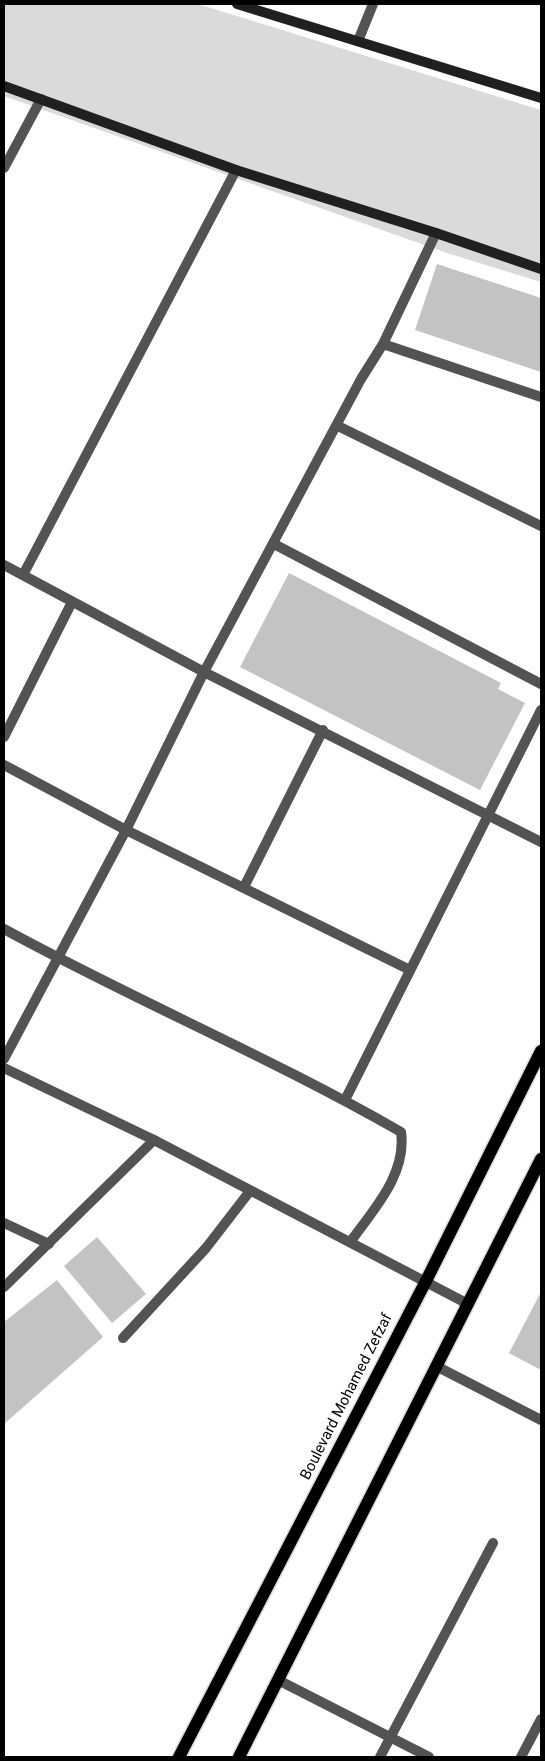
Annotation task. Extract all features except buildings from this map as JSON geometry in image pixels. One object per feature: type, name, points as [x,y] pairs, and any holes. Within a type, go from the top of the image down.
[{"type":"main road","name":"Boulevard Mohamed Zefzaf","points":[[179,1757],[426,1281],[541,1051]]},
{"type":"main road","points":[[239,1757],[541,1159]]},
{"type":"street","points":[[237,4],[541,98]]},
{"type":"street","points":[[358,41],[373,4]]},
{"type":"street","points":[[4,86],[236,170],[436,233],[541,270]]},
{"type":"street","points":[[4,168],[41,99]]},
{"type":"street","points":[[23,575],[236,170]]},
{"type":"street","points":[[4,1059],[126,830],[204,672],[338,426],[361,380],[383,344],[436,233]]},
{"type":"street","points":[[383,344],[541,398]]},
{"type":"street","points":[[338,426],[541,526]]},
{"type":"street","points":[[274,544],[541,684]]},
{"type":"street","points":[[4,565],[204,672],[323,730],[541,842]]},
{"type":"street","points":[[4,736],[72,602]]},
{"type":"street","points":[[345,1100],[541,710]]},
{"type":"street","points":[[244,887],[323,730]]},
{"type":"street","points":[[4,765],[126,830],[410,970]]},
{"type":"street","points":[[4,929],[58,958],[345,1100],[400,1132],[403,1147],[392,1182],[351,1241]]},
{"type":"street","points":[[4,1068],[154,1140],[250,1191],[351,1241],[468,1304]]},
{"type":"street","points":[[4,1287],[154,1140]]},
{"type":"street","points":[[122,1338],[206,1248],[250,1191]]},
{"type":"street","points":[[4,1223],[49,1244]]},
{"type":"street","points":[[436,1366],[541,1420]]},
{"type":"street","points":[[380,1757],[493,1543]]},
{"type":"street","points":[[278,1680],[429,1757]]},
{"type":"street","points":[[521,1757],[541,1719]]},
{"type":"shaded area","points":[[4,4],[198,4],[541,110],[541,282],[447,253],[4,96]]}]
